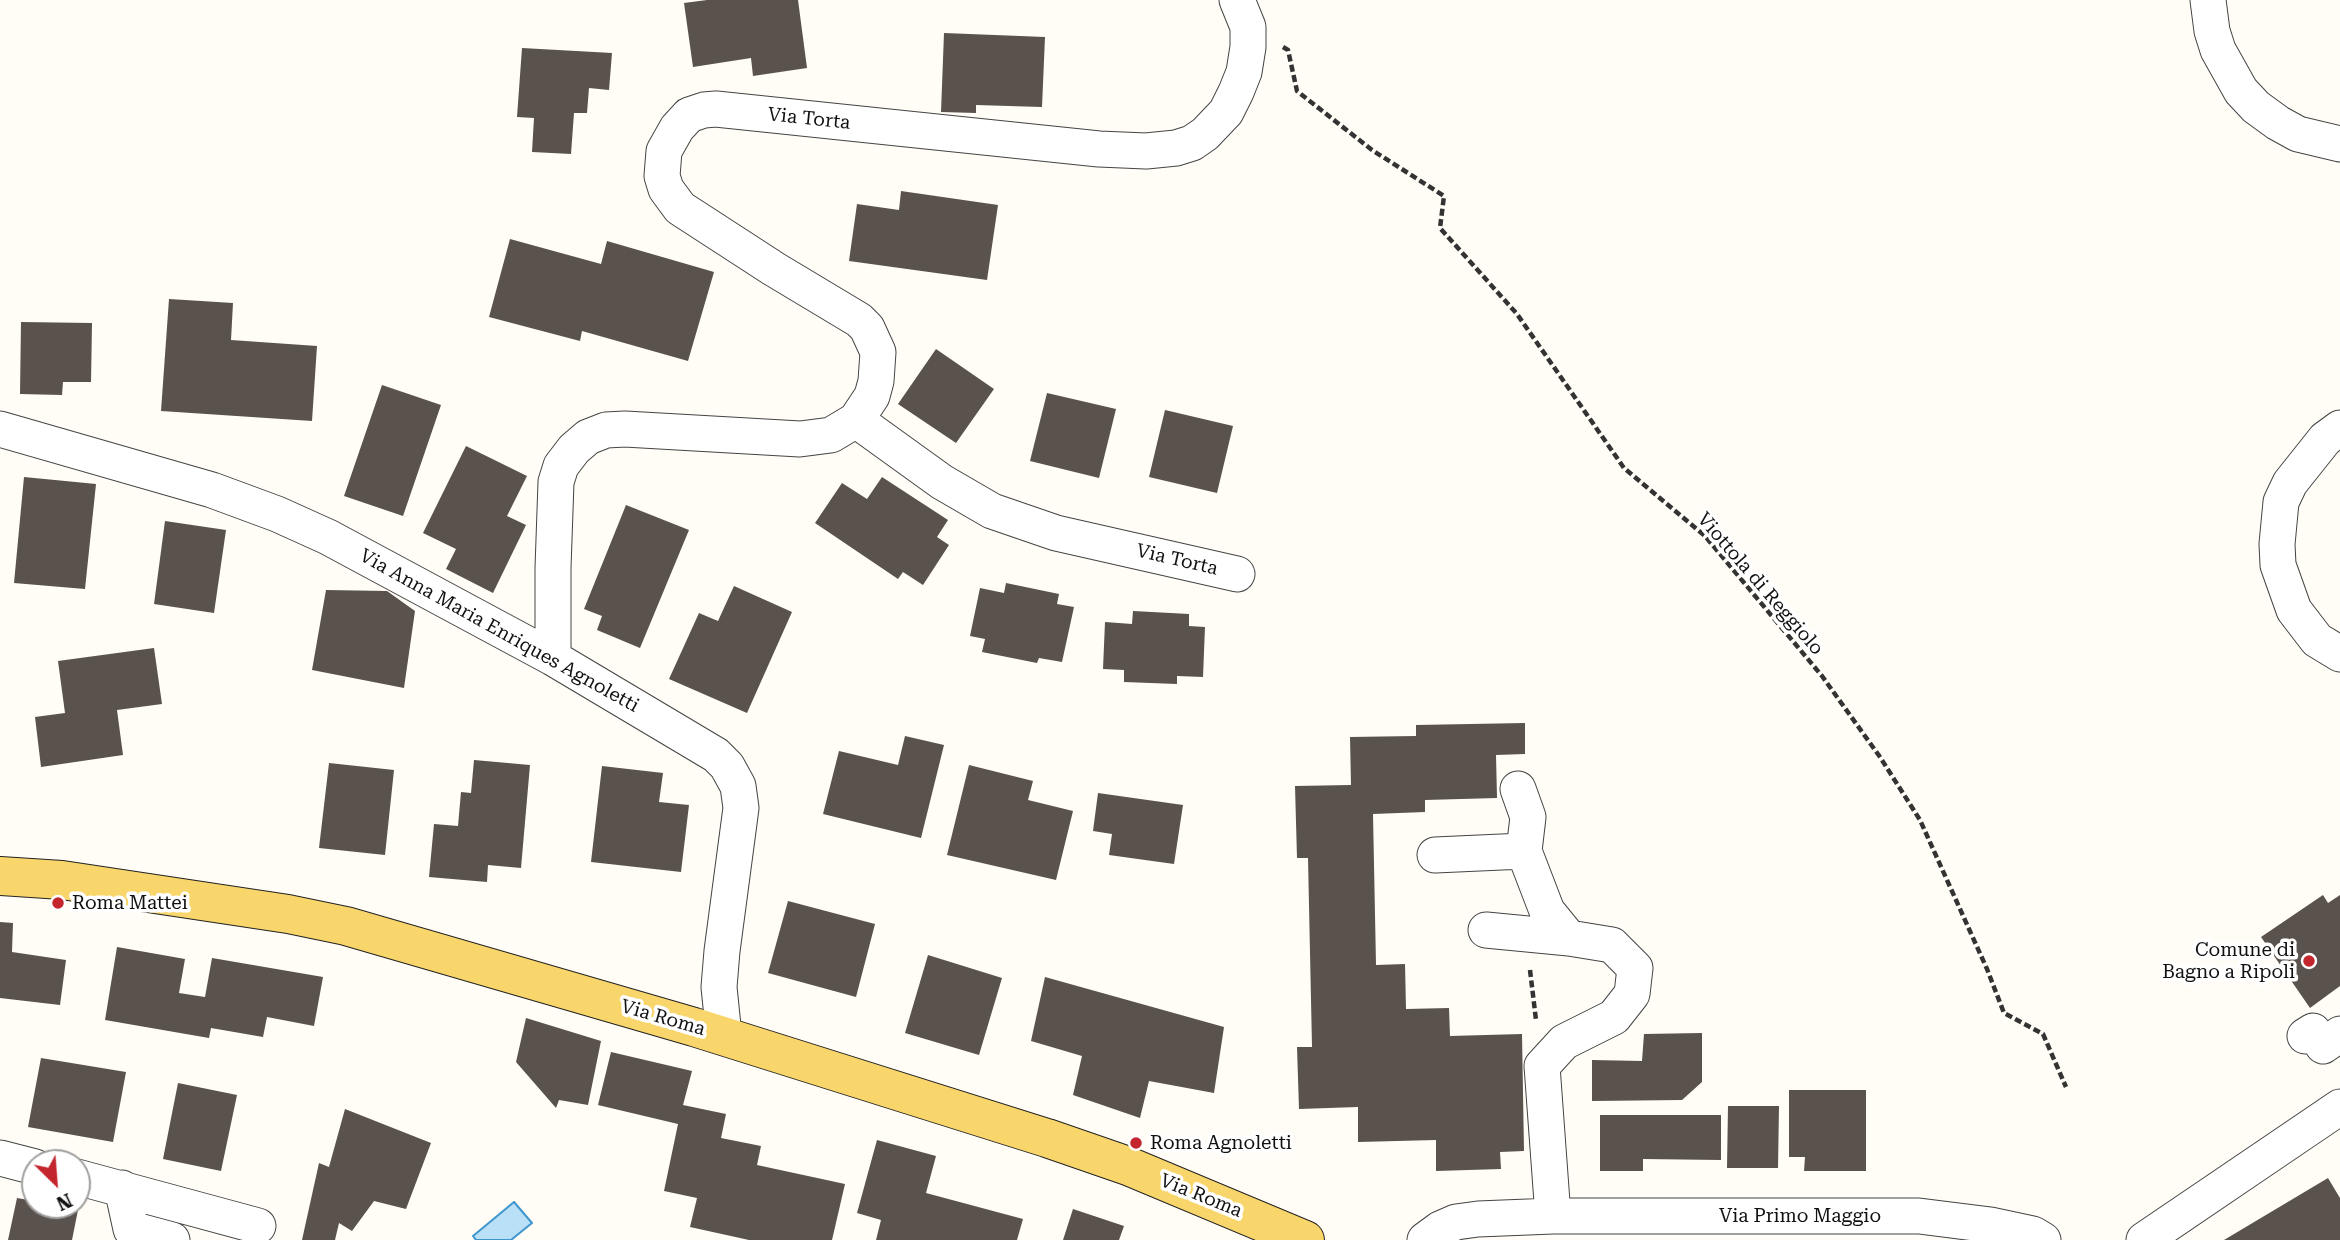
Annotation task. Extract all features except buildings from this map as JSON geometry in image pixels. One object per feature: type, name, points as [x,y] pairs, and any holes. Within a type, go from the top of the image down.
[{"type":"main road","name":"Via Roma","points":[[0,876],[62,880],[288,914],[346,926],[724,1037],[1047,1138],[1128,1166],[1305,1240]]},
{"type":"street","points":[[2208,0],[2212,31],[2218,50],[2241,91],[2256,107],[2298,134],[2340,144]]},
{"type":"street","name":"Via Torta","points":[[1237,574],[1056,533],[992,511],[942,482],[856,420],[872,396],[878,366],[878,352],[867,328],[847,312],[774,270],[680,208],[666,189],[662,176],[664,151],[677,128],[689,115],[716,109],[1099,149],[1154,151],[1176,148],[1205,134],[1226,112],[1244,72],[1248,47],[1242,13]]},
{"type":"street","points":[[553,658],[552,568],[556,482],[561,466],[581,443],[607,430],[625,429],[800,439],[831,435],[856,420]]},
{"type":"street","name":"Via Anna Maria Enriques Agnoletti","points":[[0,429],[212,490],[328,537],[553,658],[716,755],[727,766],[738,786],[741,808],[719,987],[724,1037]]},
{"type":"street","points":[[2340,429],[2325,439],[2290,482],[2281,502],[2277,544],[2278,565],[2294,610],[2317,640],[2340,654]]},
{"type":"street","points":[[1518,789],[1528,817],[1524,851],[1547,911],[1569,938]]},
{"type":"street","points":[[1436,855],[1524,851]]},
{"type":"street","points":[[1486,930],[1612,945],[1635,968],[1632,994],[1614,1017],[1564,1042],[1542,1066],[1553,1216]]},
{"type":"street","points":[[2305,1036],[2313,1031],[2323,1046],[2340,1034]]},
{"type":"street","points":[[2144,1240],[2340,1107]]},
{"type":"street","points":[[0,1158],[21,1163]]},
{"type":"street","points":[[91,1180],[258,1226]]},
{"type":"street","points":[[122,1188],[131,1229],[172,1240]]},
{"type":"street","name":"Via Primo Maggio","points":[[1425,1240],[1456,1222],[1553,1216],[1919,1216],[2012,1228],[2034,1234],[2043,1240]]},
{"type":"path","name":"Viottola di Reggiolo","points":[[1242,13],[1288,50],[1297,91],[1372,150],[1444,195],[1440,228],[1517,314],[1624,468],[1705,536],[1822,676],[1880,757],[1920,820],[2004,1013],[2043,1034],[2066,1087]]},
{"type":"water","points":[[514,1202],[532,1223],[511,1240],[476,1240],[473,1236]]},
{"type":"place","name":"Roma Mattei","points":[[58,903]]},
{"type":"place","name":"Comune di Bagno a Ripoli","points":[[2309,961]]},
{"type":"place","name":"Roma Agnoletti","points":[[1136,1143]]}]
